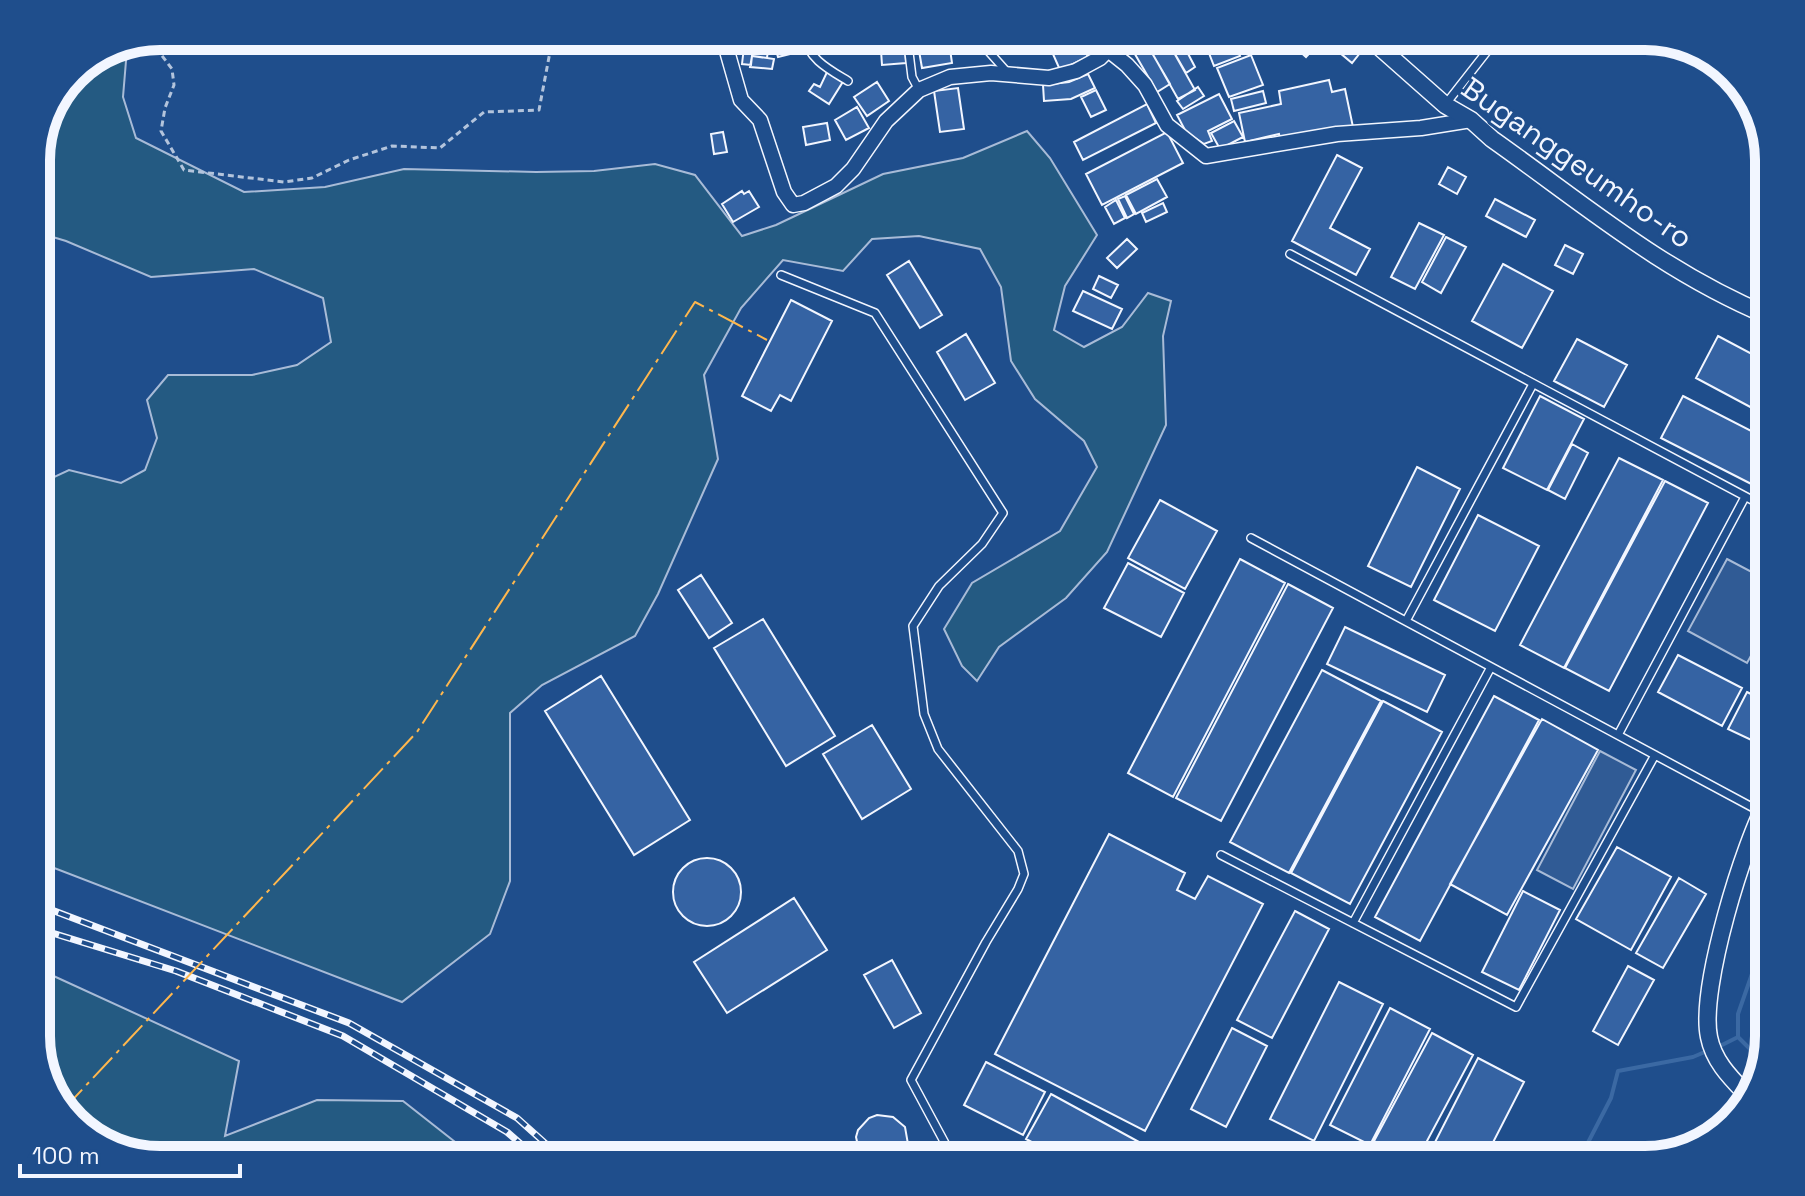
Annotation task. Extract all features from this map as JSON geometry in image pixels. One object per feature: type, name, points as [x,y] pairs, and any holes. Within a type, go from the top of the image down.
[{"type":"street","points":[[727,50],[741,100],[760,120],[784,192],[793,205],[804,203],[836,186],[853,169],[886,121],[919,90],[950,77],[991,73],[1049,78],[1076,71],[1100,58],[1106,50]]},
{"type":"street","points":[[1108,50],[1145,85],[1167,125],[1206,156],[1337,134],[1421,128],[1471,120]]},
{"type":"street","name":"Buganggeumho-ro","points":[[1383,50],[1445,105],[1471,120],[1492,139],[1652,256],[1726,298],[1755,310]]},
{"type":"street","points":[[1742,1088],[1718,1061],[1709,1036],[1710,993],[1735,887],[1755,832]]},
{"type":"lane","points":[[809,50],[820,63],[848,81]]},
{"type":"lane","points":[[909,50],[912,77],[919,90]]},
{"type":"lane","points":[[988,50],[1012,76]]},
{"type":"lane","points":[[1445,105],[1488,50]]},
{"type":"lane","points":[[1290,254],[1755,502]]},
{"type":"lane","points":[[781,275],[875,313],[1003,513],[982,544],[939,586],[913,626],[924,714],[938,749],[1018,851],[1024,874],[911,1080],[946,1146]]},
{"type":"lane","points":[[1406,621],[1533,384]]},
{"type":"lane","points":[[1618,735],[1745,497]]},
{"type":"lane","points":[[1251,538],[1655,755],[1755,800]]},
{"type":"lane","points":[[1353,923],[1491,667]]},
{"type":"lane","points":[[1221,855],[1516,1007],[1655,755]]},
{"type":"path","points":[[158,50],[172,69],[174,85],[165,108],[161,131],[184,170],[284,182],[312,178],[349,160],[392,146],[440,148],[484,112],[539,110],[550,50]]},
{"type":"shaded area","points":[[267,50],[310,50],[273,54]]},
{"type":"shaded area","points":[[126,55],[123,97],[136,138],[244,192],[325,187],[404,169],[594,171],[655,164],[695,175],[742,236],[776,225],[883,174],[963,158],[1027,131],[1050,158],[1097,235],[1065,286],[1054,330],[1084,347],[1122,327],[1148,293],[1171,301],[1163,336],[1166,425],[1107,552],[1066,598],[999,647],[977,681],[962,666],[944,629],[972,583],[1060,531],[1097,467],[1084,441],[1035,399],[1011,361],[1001,287],[980,249],[919,236],[872,239],[843,271],[783,260],[741,308],[704,375],[718,459],[658,594],[635,636],[542,685],[510,713],[510,881],[490,934],[402,1002],[50,866],[50,479],[69,470],[121,483],[145,470],[157,438],[147,400],[168,375],[252,375],[297,365],[331,342],[323,298],[254,269],[151,277],[50,236],[50,152],[58,118],[82,82],[99,68]]},
{"type":"shaded area","points":[[1727,559],[1755,574],[1755,648],[1747,663],[1688,631]]},
{"type":"shaded area","points":[[1600,751],[1636,770],[1573,889],[1537,870]]},
{"type":"shaded area","points":[[50,974],[239,1061],[225,1136],[317,1100],[403,1101],[460,1146],[160,1146],[124,1140],[99,1128],[82,1114],[56,1072],[50,1044]]},
{"type":"building","points":[[744,50],[768,50],[767,58],[752,56],[751,65],[742,64]]},
{"type":"building","points":[[776,50],[789,50],[790,54],[778,57]]},
{"type":"building","points":[[881,50],[905,50],[906,63],[882,65]]},
{"type":"building","points":[[919,50],[950,50],[952,63],[922,68]]},
{"type":"building","points":[[1051,50],[1085,50],[1088,57],[1060,70]]},
{"type":"building","points":[[1133,50],[1150,50],[1170,84],[1157,92]]},
{"type":"building","points":[[1172,50],[1195,90],[1178,99],[1151,51]]},
{"type":"building","points":[[1186,50],[1195,67],[1186,73],[1175,54]]},
{"type":"building","points":[[1208,50],[1238,50],[1240,56],[1214,66]]},
{"type":"building","points":[[1298,50],[1312,50],[1306,57]]},
{"type":"building","points":[[1337,50],[1356,50],[1360,53],[1352,63]]},
{"type":"building","points":[[1251,55],[1263,85],[1229,97],[1217,68]]},
{"type":"building","points":[[752,56],[774,59],[772,69],[750,67]]},
{"type":"building","points":[[828,70],[844,80],[829,104],[809,91],[814,84],[820,87]]},
{"type":"building","points":[[1088,74],[1095,88],[1071,99],[1044,101],[1043,85],[1069,82]]},
{"type":"building","points":[[1329,80],[1332,92],[1345,89],[1353,127],[1281,142],[1279,134],[1245,142],[1239,113],[1281,104],[1279,91]]},
{"type":"building","points":[[877,82],[889,101],[867,116],[854,97]]},
{"type":"building","points":[[1198,87],[1204,96],[1183,109],[1177,101]]},
{"type":"building","points":[[958,88],[964,129],[940,132],[934,91]]},
{"type":"building","points":[[1096,90],[1106,110],[1091,117],[1081,97]]},
{"type":"building","points":[[1263,91],[1266,103],[1234,111],[1231,99]]},
{"type":"building","points":[[1219,94],[1232,119],[1208,131],[1212,141],[1204,144],[1186,132],[1177,115]]},
{"type":"building","points":[[1147,104],[1156,123],[1083,160],[1074,142]]},
{"type":"building","points":[[857,107],[869,128],[846,140],[835,120]]},
{"type":"building","points":[[1234,121],[1243,137],[1220,149],[1211,133]]},
{"type":"building","points":[[827,123],[830,140],[806,145],[803,127]]},
{"type":"building","points":[[723,132],[727,152],[714,154],[711,134]]},
{"type":"building","points":[[1167,132],[1183,163],[1102,205],[1086,174]]},
{"type":"building","points":[[1337,155],[1362,168],[1330,228],[1370,249],[1356,275],[1292,241]]},
{"type":"building","points":[[1448,167],[1466,177],[1457,194],[1439,184]]},
{"type":"building","points":[[1157,179],[1167,197],[1136,214],[1126,195]]},
{"type":"building","points":[[742,191],[744,194],[749,191],[759,207],[733,222],[722,204]]},
{"type":"building","points":[[1125,196],[1134,214],[1127,218],[1118,199]]},
{"type":"building","points":[[1495,199],[1535,220],[1526,237],[1486,216]]},
{"type":"building","points":[[1116,200],[1125,218],[1114,224],[1105,207]]},
{"type":"building","points":[[1163,203],[1167,212],[1146,222],[1142,213]]},
{"type":"building","points":[[1419,223],[1444,235],[1415,289],[1391,277]]},
{"type":"building","points":[[1446,237],[1466,247],[1441,293],[1422,282]]},
{"type":"building","points":[[1127,239],[1137,249],[1117,268],[1107,258]]},
{"type":"building","points":[[1565,245],[1583,254],[1573,274],[1555,265]]},
{"type":"building","points":[[909,261],[942,315],[920,328],[887,275]]},
{"type":"building","points":[[1503,264],[1553,291],[1522,348],[1472,321]]},
{"type":"building","points":[[1099,276],[1118,285],[1111,298],[1093,289]]},
{"type":"building","points":[[1083,291],[1122,309],[1112,329],[1073,311]]},
{"type":"building","points":[[791,300],[832,321],[791,401],[780,395],[771,411],[742,396]]},
{"type":"building","points":[[966,334],[995,383],[965,400],[937,352]]},
{"type":"building","points":[[1718,336],[1755,356],[1755,410],[1696,378]]},
{"type":"building","points":[[1577,339],[1627,365],[1604,407],[1554,381]]},
{"type":"building","points":[[1540,396],[1584,419],[1547,490],[1503,468]]},
{"type":"building","points":[[1683,396],[1755,433],[1755,486],[1661,438]]},
{"type":"building","points":[[1572,444],[1588,453],[1565,499],[1548,490]]},
{"type":"building","points":[[1619,458],[1663,480],[1564,668],[1520,645]]},
{"type":"building","points":[[1417,467],[1460,489],[1411,587],[1368,566]]},
{"type":"building","points":[[1665,481],[1708,503],[1609,691],[1565,668]]},
{"type":"building","points":[[1160,500],[1217,531],[1185,589],[1128,558]]},
{"type":"building","points":[[1478,515],[1539,546],[1495,631],[1434,600]]},
{"type":"building","points":[[1240,559],[1285,583],[1173,797],[1128,773]]},
{"type":"building","points":[[1128,563],[1184,593],[1161,637],[1104,608]]},
{"type":"building","points":[[701,575],[732,623],[709,638],[678,590]]},
{"type":"building","points":[[1288,584],[1333,608],[1221,821],[1176,798]]},
{"type":"building","points":[[763,619],[835,736],[786,766],[714,648]]},
{"type":"building","points":[[1345,627],[1445,675],[1427,712],[1327,664]]},
{"type":"building","points":[[1678,655],[1742,688],[1722,726],[1658,692]]},
{"type":"building","points":[[1322,670],[1381,701],[1289,873],[1230,842]]},
{"type":"building","points":[[601,676],[690,820],[634,855],[545,711]]},
{"type":"building","points":[[1747,692],[1755,696],[1755,742],[1728,729]]},
{"type":"building","points":[[1494,696],[1539,720],[1420,941],[1375,917]]},
{"type":"building","points":[[1383,701],[1442,732],[1350,904],[1291,873]]},
{"type":"building","points":[[1542,719],[1598,750],[1507,915],[1450,884]]},
{"type":"building","points":[[872,725],[911,789],[862,819],[823,754]]},
{"type":"building","points":[[1109,834],[1185,873],[1177,890],[1195,899],[1208,876],[1263,904],[1145,1131],[995,1054]]},
{"type":"building","points":[[1617,847],[1671,877],[1631,950],[1576,919]]},
{"type":"building","points":[[707,858],[731,868],[741,892],[731,916],[707,926],[683,916],[673,892],[683,868]]},
{"type":"building","points":[[1679,878],[1706,894],[1663,968],[1636,953]]},
{"type":"building","points":[[1523,891],[1560,910],[1519,990],[1482,972]]},
{"type":"building","points":[[794,898],[827,950],[727,1013],[694,962]]},
{"type":"building","points":[[1295,911],[1329,929],[1272,1038],[1237,1020]]},
{"type":"building","points":[[892,960],[921,1013],[894,1028],[864,975]]},
{"type":"building","points":[[1628,966],[1654,980],[1618,1045],[1593,1031]]},
{"type":"building","points":[[1339,982],[1383,1004],[1314,1141],[1270,1119]]},
{"type":"building","points":[[1390,1008],[1430,1029],[1370,1145],[1330,1125]]},
{"type":"building","points":[[1232,1028],[1267,1046],[1226,1127],[1191,1109]]},
{"type":"building","points":[[1432,1033],[1473,1055],[1424,1146],[1383,1146],[1374,1141]]},
{"type":"building","points":[[1478,1058],[1524,1082],[1491,1146],[1433,1146]]},
{"type":"building","points":[[986,1062],[1045,1092],[1023,1135],[964,1105]]},
{"type":"building","points":[[1051,1094],[1139,1142],[1137,1146],[1039,1146],[1026,1139]]},
{"type":"building","points":[[877,1115],[893,1117],[905,1127],[907,1146],[858,1146],[858,1130],[869,1118]]},
{"type":"waterway","points":[[1754,1053],[1738,1037],[1738,1014],[1755,965]]},
{"type":"waterway","points":[[1716,1048],[1738,1037]]},
{"type":"waterway","points":[[1586,1146],[1611,1098],[1618,1071],[1693,1057],[1707,1051]]},
{"type":"railway","points":[[50,909],[349,1023],[517,1118],[548,1146]]},
{"type":"railway","points":[[50,932],[176,971],[343,1036],[507,1132],[523,1146]]},
{"type":"power","points":[[72,1101],[417,732],[695,302],[767,340]]}]
